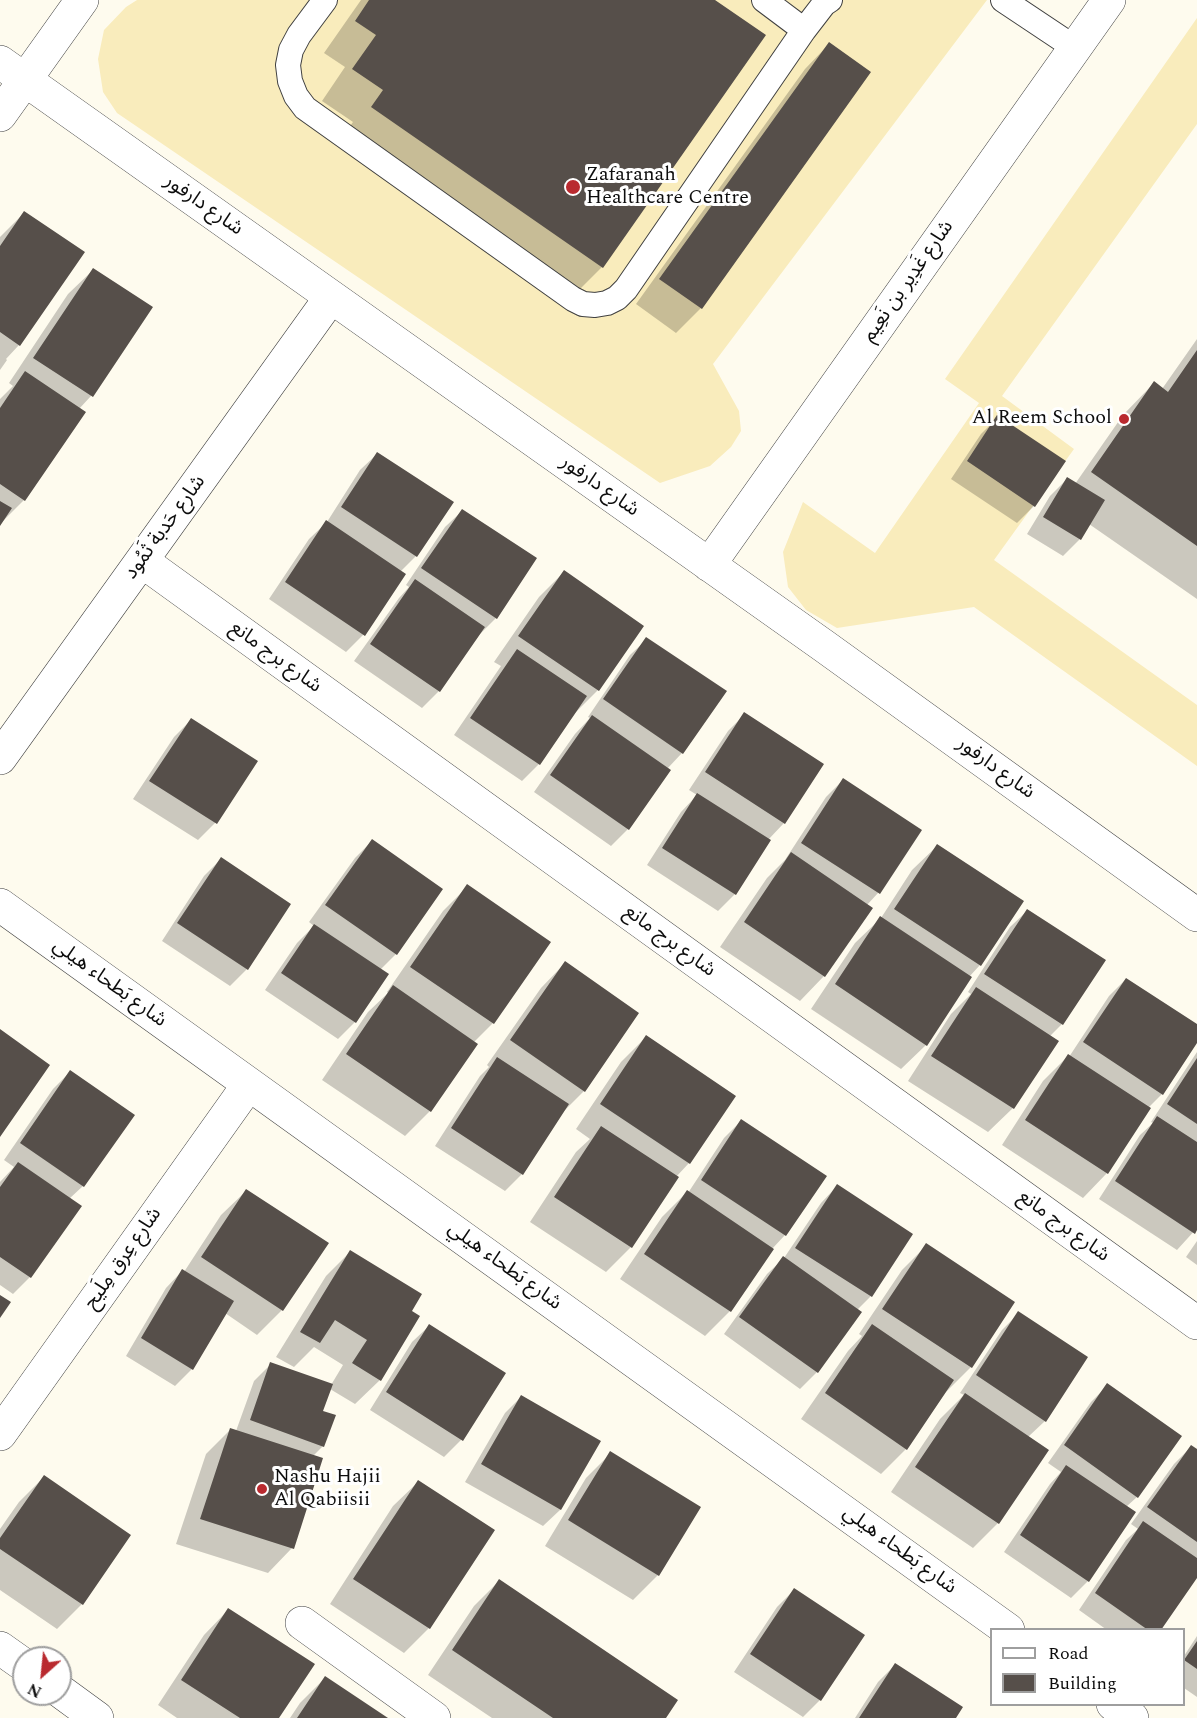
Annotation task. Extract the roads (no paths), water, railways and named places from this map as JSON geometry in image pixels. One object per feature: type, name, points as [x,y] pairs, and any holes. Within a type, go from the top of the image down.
[{"type":"street","points":[[0,115],[12,71],[82,0]]},
{"type":"street","name":"شارع غَدِير بن نَعِيم","points":[[709,565],[1109,0]]},
{"type":"street","name":"شارع دارفور","points":[[12,71],[824,646],[1197,915]]},
{"type":"street","name":"شارع حَدبة ثَمُود","points":[[0,758],[331,297]]},
{"type":"street","name":"شارع برج مانع","points":[[142,561],[1197,1323]]},
{"type":"street","name":"شارع بَطحاء هيلي","points":[[0,905],[1007,1628]]},
{"type":"street","name":"شارع عِرق مِلَيح","points":[[0,1434],[249,1084]]},
{"type":"street","points":[[302,1623],[434,1718]]},
{"type":"street","points":[[72,1700],[97,1718]]},
{"type":"street","points":[[1116,1706],[1132,1718]]},
{"type":"lane","points":[[325,0],[299,35],[291,50],[288,65],[290,81],[296,96],[305,108],[573,299],[584,304],[595,305],[617,298],[626,289],[804,30],[824,4],[830,0]]},
{"type":"lane","points":[[764,0],[804,30]]},
{"type":"lane","points":[[1003,0],[1075,48]]},
{"type":"place","name":"Zafaranah Healthcare Centre","points":[[573,187]]},
{"type":"place","name":"Al Reem School","points":[[1124,419]]},
{"type":"place","name":"Nashu Hajii Al Qabiisii","points":[[262,1489]]}]
